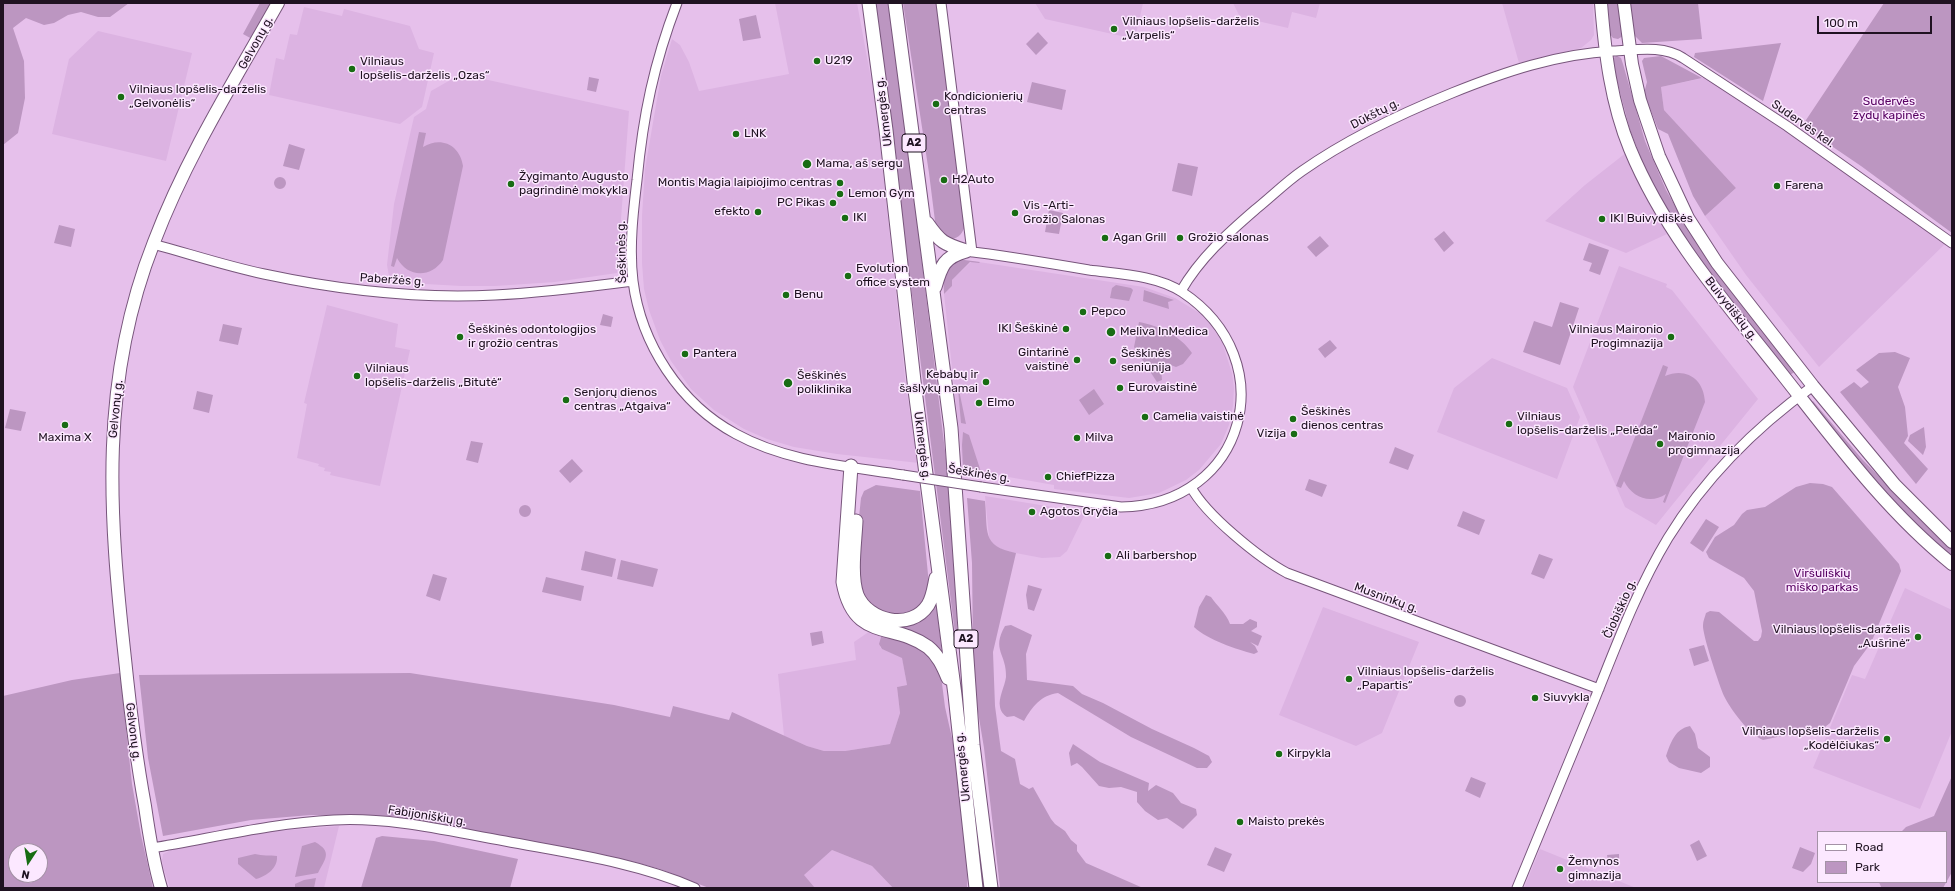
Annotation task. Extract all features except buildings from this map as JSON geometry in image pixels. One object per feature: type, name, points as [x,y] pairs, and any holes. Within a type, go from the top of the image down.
[{"type":"highway","name":"Ukmergės g.","points":[[869,3],[877,54],[937,565],[955,695],[976,888]]},
{"type":"highway","name":"Ukmergės g.","points":[[895,3],[925,220],[951,428],[973,745],[992,888]]},
{"type":"highway","points":[[925,220],[937,239],[948,245],[969,252]]},
{"type":"highway","points":[[934,293],[943,263],[953,255],[969,252]]},
{"type":"highway","points":[[855,467],[854,584],[858,596],[864,606],[876,616],[884,619],[900,620],[915,616],[922,611],[931,598],[937,565]]},
{"type":"highway","points":[[855,467],[843,582],[848,600],[857,615],[870,626],[919,642],[928,648],[941,663],[955,695]]},
{"type":"main road","name":"Gelvonų g.","points":[[161,888],[152,848],[134,741],[120,617],[112,526],[112,431],[124,347],[137,291],[153,244],[189,164],[278,3]]},
{"type":"main road","name":"Buivydiškių g.","points":[[1601,3],[1604,51],[1614,96],[1630,148],[1649,192],[1672,230],[1706,278],[1882,498],[1919,536],[1952,564]]},
{"type":"main road","name":"Buivydiškių g.","points":[[1624,3],[1633,71],[1653,142],[1688,218],[1717,264],[1813,386],[1894,485],[1952,542]]},
{"type":"street","name":"Šeškinės g.","points":[[677,3],[652,77],[644,114],[634,206],[632,238],[633,281],[640,314],[658,356],[676,383],[697,407],[726,429],[762,446],[804,458],[903,475],[1121,507],[1153,504],[1178,495],[1208,474],[1228,447],[1241,410],[1241,390],[1236,360],[1226,335],[1210,315],[1181,291],[1148,279],[969,252]]},
{"type":"street","points":[[941,3],[969,252]]},
{"type":"street","name":"Dūkštų g.","points":[[1181,291],[1205,257],[1235,228],[1301,171],[1364,132],[1400,114],[1515,70],[1565,57],[1604,51],[1631,50]]},
{"type":"street","name":"Sudervės kel.","points":[[1631,50],[1664,50],[1683,58],[1787,126],[1952,243]]},
{"type":"street","name":"Paberžės g.","points":[[153,244],[223,265],[264,274],[338,287],[389,293],[494,295],[568,290],[633,281]]},
{"type":"street","name":"Čiobiškio g.","points":[[1517,888],[1643,586],[1679,522],[1733,454],[1787,404],[1813,386]]},
{"type":"street","name":"Musninkų g.","points":[[1191,487],[1200,500],[1256,554],[1287,573],[1599,689]]},
{"type":"street","name":"Fabijoniškių g.","points":[[152,848],[291,823],[334,820],[389,822],[528,845],[630,866],[664,876],[695,888]]},
{"type":"shaded area","points":[[775,3],[857,3],[876,106],[905,378],[913,434],[919,463],[837,454],[794,447],[767,439],[744,429],[714,410],[691,389],[671,361],[660,340],[649,310],[644,289],[642,263],[642,216],[645,169],[661,76],[672,39],[680,45],[689,62],[699,91],[789,74]]},
{"type":"shaded area","name":"Vilniaus lopšelis-darželis „Varpelis“","points":[[1035,3],[1143,3],[1135,39],[1045,19]]},
{"type":"shaded area","points":[[1233,3],[1320,3],[1316,18],[1292,12],[1288,28],[1240,17]]},
{"type":"shaded area","points":[[1502,3],[1593,3],[1594,35],[1591,40],[1581,48],[1519,63]]},
{"type":"shaded area","name":"Vilniaus lopšelis-darželis „Ozas“","points":[[304,7],[342,16],[344,9],[410,26],[419,49],[434,53],[422,107],[400,124],[269,95],[276,58],[284,60],[290,34],[297,35]]},
{"type":"shaded area","name":"Vilniaus lopšelis-darželis „Gelvonėlis“","points":[[98,31],[192,53],[166,161],[52,134],[69,59]]},
{"type":"shaded area","name":"Žygimanto Augusto pagrindinė mokykla","points":[[461,74],[629,111],[617,273],[555,282],[495,286],[461,286],[390,282],[387,265],[394,204],[414,117],[426,109],[431,91]]},
{"type":"shaded area","points":[[1708,77],[1947,242],[1819,367],[1746,275],[1705,216],[1736,188],[1664,110],[1661,87]]},
{"type":"shaded area","points":[[1627,152],[1647,196],[1667,234],[1626,253],[1545,221],[1585,185]]},
{"type":"shaded area","points":[[972,261],[1144,287],[1175,298],[1201,314],[1222,342],[1232,373],[1234,388],[1233,406],[1229,425],[1221,444],[1199,470],[1186,480],[1159,493],[1129,498],[1054,489],[1054,485],[963,469],[944,294],[952,286],[952,280]]},
{"type":"shaded area","name":"Maironio progimnazija","points":[[1619,266],[1667,284],[1666,287],[1672,290],[1758,399],[1656,525],[1625,507],[1573,387]]},
{"type":"shaded area","name":"Vilniaus lopšelis-darželis „Bitutė“","points":[[327,305],[398,324],[395,347],[410,350],[380,486],[330,475],[331,472],[324,471],[325,468],[318,466],[319,464],[297,458],[307,404],[304,403]]},
{"type":"shaded area","name":"Vilniaus lopšelis-darželis „Pelėda“","points":[[1492,358],[1567,388],[1580,417],[1557,479],[1437,432],[1454,388]]},
{"type":"shaded area","points":[[985,496],[1086,512],[1067,551],[1060,557],[1042,558],[1005,551],[991,543],[989,537]]},
{"type":"shaded area","name":"Vilniaus lopšelis-darželis „Kodėlčiukas“","points":[[1905,588],[1952,610],[1952,731],[1920,809],[1813,768],[1852,675],[1865,679]]},
{"type":"shaded area","name":"Vilniaus lopšelis-darželis „Papartis“","points":[[1323,607],[1419,642],[1382,733],[1356,746],[1279,715]]},
{"type":"shaded area","points":[[870,631],[882,634],[880,647],[882,649],[902,657],[907,685],[897,687],[900,713],[890,744],[845,751],[824,751],[807,746],[784,736],[778,674],[856,660],[854,642]]},
{"type":"shaded area","points":[[339,826],[324,888],[170,888],[164,870],[162,860],[163,854],[173,849],[266,832]]},
{"type":"shaded area","name":"Žemynos gimnazija","points":[[1540,849],[1636,888],[1524,888]]},
{"type":"shaded area","points":[[832,850],[872,866],[893,888],[815,888],[803,875]]},
{"type":"green space","points":[[3,3],[129,3],[110,17],[98,17],[81,12],[68,15],[54,23],[44,25],[26,18],[13,28],[24,61],[25,98],[18,133],[3,145]]},
{"type":"green space","points":[[260,3],[272,3],[252,39],[243,34]]},
{"type":"green space","points":[[875,3],[889,3],[897,58],[957,549],[957,649]]},
{"type":"green space","points":[[903,3],[937,3],[965,226],[962,233],[958,237],[952,239],[944,239],[936,229]]},
{"type":"green space","points":[[1607,3],[1620,3],[1623,36],[1618,39],[1613,38],[1610,34]]},
{"type":"green space","points":[[1630,3],[1698,3],[1702,39],[1642,43],[1634,35]]},
{"type":"green space","name":"Sudervės žydų kapinės","points":[[1884,3],[1952,3],[1952,233],[1861,166],[1802,126]]},
{"type":"green space","points":[[756,15],[761,38],[743,41],[739,19]]},
{"type":"green space","points":[[1038,32],[1048,43],[1036,55],[1026,44]]},
{"type":"green space","points":[[1781,43],[1763,101],[1694,57],[1695,53]]},
{"type":"green space","points":[[1617,56],[1621,58],[1645,141],[1666,190],[1682,218],[1796,371],[1790,375],[1686,241],[1648,176],[1630,130],[1612,62],[1613,58]]},
{"type":"green space","points":[[1661,56],[1702,78],[1661,87],[1664,110],[1736,188],[1705,216],[1693,196],[1668,134],[1658,129],[1644,93],[1647,82],[1642,61],[1644,58]]},
{"type":"green space","points":[[589,77],[599,79],[596,92],[587,90]]},
{"type":"green space","points":[[1032,82],[1066,90],[1062,110],[1027,102]]},
{"type":"green space","points":[[419,132],[426,133],[423,147],[436,142],[449,144],[458,153],[463,166],[443,260],[438,266],[425,273],[413,272],[407,269],[397,258],[394,267],[391,266]]},
{"type":"green space","points":[[289,144],[305,149],[299,170],[283,166]]},
{"type":"green space","points":[[1178,163],[1198,167],[1192,196],[1172,191]]},
{"type":"green space","points":[[278,177],[282,177],[286,183],[282,189],[278,189],[274,185],[274,181]]},
{"type":"green space","points":[[1049,210],[1063,213],[1059,234],[1045,232]]},
{"type":"green space","points":[[59,225],[75,229],[71,247],[54,243]]},
{"type":"green space","points":[[1444,231],[1454,243],[1444,252],[1434,239]]},
{"type":"green space","points":[[1320,236],[1329,246],[1316,257],[1307,247]]},
{"type":"green space","points":[[1589,243],[1609,250],[1600,275],[1589,271],[1592,263],[1583,260]]},
{"type":"green space","points":[[957,259],[980,262],[970,262],[952,280],[952,286],[944,294],[943,273]]},
{"type":"green space","points":[[1116,285],[1131,288],[1133,290],[1129,301],[1110,298],[1112,288]]},
{"type":"green space","points":[[1144,290],[1174,300],[1168,302],[1169,309],[1143,301]]},
{"type":"green space","points":[[1560,302],[1579,308],[1560,365],[1523,352],[1534,321],[1552,327]]},
{"type":"green space","points":[[603,314],[613,317],[611,327],[600,325]]},
{"type":"green space","points":[[1139,322],[1154,326],[1175,336],[1192,353],[1183,364],[1176,367],[1163,364],[1161,367],[1162,380],[1157,382],[1134,347]]},
{"type":"green space","points":[[223,324],[242,328],[238,345],[219,341]]},
{"type":"green space","points":[[1330,340],[1337,348],[1325,358],[1318,349]]},
{"type":"green space","points":[[1895,352],[1910,358],[1898,387],[1905,407],[1908,436],[1904,443],[1928,469],[1916,484],[1840,392],[1854,382],[1861,388],[1869,382],[1856,370],[1879,353]]},
{"type":"green space","name":"Maironio progimnazija","points":[[1663,365],[1668,367],[1665,376],[1680,373],[1687,374],[1697,381],[1704,394],[1705,402],[1665,503],[1663,502],[1666,494],[1654,499],[1648,499],[1637,495],[1627,487],[1624,481],[1621,488],[1616,486]]},
{"type":"green space","points":[[958,389],[959,390],[966,424],[961,423]]},
{"type":"green space","points":[[1094,389],[1104,404],[1089,415],[1079,400]]},
{"type":"green space","points":[[197,391],[213,395],[209,413],[193,409]]},
{"type":"green space","points":[[1813,401],[1862,459],[1927,526],[1952,548],[1952,557],[1913,522],[1877,484],[1811,403]]},
{"type":"green space","points":[[10,409],[26,412],[21,431],[5,428]]},
{"type":"green space","points":[[1924,427],[1926,447],[1923,455],[1908,441],[1910,435]]},
{"type":"green space","points":[[963,432],[969,435],[981,472],[963,469]]},
{"type":"green space","points":[[471,441],[483,443],[478,463],[466,460]]},
{"type":"green space","points":[[1395,447],[1414,455],[1408,470],[1389,463]]},
{"type":"green space","points":[[572,459],[583,471],[570,483],[559,471]]},
{"type":"green space","points":[[1309,479],[1327,485],[1322,497],[1305,490]]},
{"type":"green space","name":"Viršuliškių miško parkas","points":[[1810,483],[1823,484],[1832,487],[1899,564],[1901,571],[1871,643],[1854,666],[1830,723],[1825,727],[1763,740],[1752,733],[1741,721],[1724,696],[1715,672],[1703,630],[1706,613],[1710,611],[1719,612],[1754,641],[1758,641],[1761,637],[1762,631],[1754,591],[1744,578],[1709,558],[1706,552],[1715,537],[1734,525],[1747,510],[1765,507],[1796,487]]},
{"type":"green space","points":[[876,485],[920,491],[929,585],[924,602],[916,611],[903,615],[882,615],[866,604],[861,593],[857,542],[862,535],[862,525],[859,517],[861,498],[864,491]]},
{"type":"green space","points":[[967,498],[985,501],[988,536],[997,546],[1016,553],[993,652],[995,706],[1001,751],[1015,759],[1020,784],[1029,789],[1033,787],[1051,819],[1065,831],[1071,840],[1077,845],[1077,851],[1086,863],[1143,888],[1000,888],[984,748],[976,700],[973,652],[972,563]]},
{"type":"green space","points":[[523,505],[527,505],[531,511],[527,517],[523,517],[519,513],[519,509]]},
{"type":"green space","points":[[1463,511],[1485,520],[1479,535],[1457,526]]},
{"type":"green space","points":[[1706,519],[1719,527],[1703,552],[1690,543]]},
{"type":"green space","points":[[585,551],[616,559],[612,577],[581,570]]},
{"type":"green space","points":[[1539,554],[1553,559],[1544,579],[1531,574]]},
{"type":"green space","points":[[621,560],[658,569],[653,587],[617,579]]},
{"type":"green space","points":[[433,574],[447,578],[440,601],[426,596]]},
{"type":"green space","points":[[546,577],[584,586],[581,601],[542,592]]},
{"type":"green space","points":[[851,581],[881,624],[936,601],[942,654],[878,626]]},
{"type":"green space","points":[[1028,585],[1042,589],[1034,611],[1028,609],[1026,595]]},
{"type":"green space","points":[[1206,595],[1211,597],[1224,613],[1230,624],[1243,624],[1250,619],[1257,622],[1257,627],[1251,631],[1262,636],[1258,646],[1250,642],[1255,646],[1258,652],[1254,654],[1222,644],[1194,627],[1199,607]]},
{"type":"green space","points":[[1011,625],[1032,635],[1026,654],[1027,680],[1073,686],[1082,694],[1209,756],[1212,762],[1207,768],[1197,768],[1131,737],[1058,693],[1047,696],[1038,702],[1024,721],[1014,716],[1007,717],[1003,714],[1000,707],[1006,677],[1006,669],[999,647],[999,641],[1005,626]]},
{"type":"green space","points":[[822,631],[824,643],[812,646],[810,633]]},
{"type":"green space","points":[[882,634],[924,649],[940,668],[945,707],[954,747],[968,869],[967,888],[893,888],[872,866],[832,850],[804,875],[815,888],[709,888],[660,869],[635,862],[393,816],[311,815],[251,820],[163,836],[148,758],[139,675],[410,673],[614,705],[670,717],[673,706],[729,720],[732,712],[807,746],[824,751],[845,751],[890,744],[900,713],[897,687],[907,685],[902,658],[882,649],[879,644]]},
{"type":"green space","points":[[1704,645],[1709,661],[1694,666],[1689,649]]},
{"type":"green space","points":[[120,673],[132,784],[141,835],[153,888],[3,888],[3,696],[72,680]]},
{"type":"green space","points":[[1462,695],[1465,696],[1465,706],[1458,707],[1455,706],[1454,699],[1455,696]]},
{"type":"green space","points":[[1690,726],[1695,734],[1698,748],[1710,757],[1710,767],[1701,773],[1679,768],[1669,762],[1666,756],[1677,733]]},
{"type":"green space","points":[[1073,744],[1100,762],[1149,783],[1148,791],[1156,785],[1173,793],[1181,803],[1196,809],[1197,815],[1183,829],[1167,818],[1158,820],[1145,811],[1137,802],[1137,792],[1121,787],[1109,788],[1099,786],[1077,763],[1071,766],[1069,753]]},
{"type":"green space","points":[[1952,776],[1952,872],[1947,881],[1947,831],[1902,831],[1906,827],[1934,816]]},
{"type":"green space","points":[[1471,777],[1486,783],[1480,798],[1465,791]]},
{"type":"green space","points":[[382,836],[434,841],[518,859],[510,888],[361,888],[376,838]]},
{"type":"green space","points":[[1699,840],[1707,856],[1697,861],[1690,845]]},
{"type":"green space","points":[[315,842],[324,849],[326,853],[325,860],[318,873],[295,877],[302,846]]},
{"type":"green space","points":[[1215,847],[1232,854],[1224,872],[1207,865]]},
{"type":"green space","points":[[1800,847],[1815,853],[1811,864],[1803,872],[1792,868]]},
{"type":"green space","points":[[255,854],[277,856],[274,868],[264,876],[256,879],[238,864],[238,858]]},
{"type":"green space","points":[[1619,854],[1619,860],[1617,863],[1611,863],[1608,861],[1607,855]]},
{"type":"green space","points":[[316,878],[314,888],[295,888],[295,884],[304,880]]},
{"type":"green space","points":[[1879,883],[1946,883],[1943,888],[1881,887]]},
{"type":"place","name":"Vilniaus lopšelis-darželis „Varpelis“","points":[[1114,29]]},
{"type":"place","name":"U219","points":[[817,61]]},
{"type":"place","name":"Vilniaus lopšelis-darželis „Ozas“","points":[[352,69]]},
{"type":"place","name":"Vilniaus lopšelis-darželis „Gelvonėlis“","points":[[121,97]]},
{"type":"place","name":"Kondicionierių centras","points":[[936,104]]},
{"type":"place","name":"LNK","points":[[736,134]]},
{"type":"place","name":"Mama, aš sergu","points":[[807,164]]},
{"type":"place","name":"H2Auto","points":[[944,180]]},
{"type":"place","name":"Montis Magia laipiojimo centras","points":[[840,183]]},
{"type":"place","name":"Žygimanto Augusto pagrindinė mokykla","points":[[511,184]]},
{"type":"place","name":"Farena","points":[[1777,186]]},
{"type":"place","name":"Lemon Gym","points":[[840,194]]},
{"type":"place","name":"PC Pikas","points":[[833,203]]},
{"type":"place","name":"efekto","points":[[758,212]]},
{"type":"place","name":"Vis -Arti- Grožio Salonas","points":[[1015,213]]},
{"type":"place","name":"IKI","points":[[845,218]]},
{"type":"place","name":"IKI Buivydiškės","points":[[1602,219]]},
{"type":"place","name":"Agan Grill","points":[[1105,238]]},
{"type":"place","name":"Grožio salonas","points":[[1180,238]]},
{"type":"place","name":"Evolution office system","points":[[848,276]]},
{"type":"place","name":"Benu","points":[[786,295]]},
{"type":"place","name":"Pepco","points":[[1083,312]]},
{"type":"place","name":"IKI Šeškinė","points":[[1066,329]]},
{"type":"place","name":"Meliva InMedica","points":[[1111,332]]},
{"type":"place","name":"Šeškinės odontologijos ir grožio centras","points":[[460,337]]},
{"type":"place","name":"Vilniaus Maironio Progimnazija","points":[[1671,337]]},
{"type":"place","name":"Pantera","points":[[685,354]]},
{"type":"place","name":"Gintarinė vaistinė","points":[[1077,360]]},
{"type":"place","name":"Šeškinės seniūnija","points":[[1113,361]]},
{"type":"place","name":"Vilniaus lopšelis-darželis „Bitutė“","points":[[357,376]]},
{"type":"place","name":"Kebabų ir šašlykų namai","points":[[986,382]]},
{"type":"place","name":"Šeškinės poliklinika","points":[[788,383]]},
{"type":"place","name":"Eurovaistinė","points":[[1120,388]]},
{"type":"place","name":"Senjorų dienos centras „Atgaiva“","points":[[566,400]]},
{"type":"place","name":"Elmo","points":[[979,403]]},
{"type":"place","name":"Camelia vaistinė","points":[[1145,417]]},
{"type":"place","name":"Šeškinės dienos centras","points":[[1293,419]]},
{"type":"place","name":"Vilniaus lopšelis-darželis „Pelėda“","points":[[1509,424]]},
{"type":"place","name":"Maxima X","points":[[65,425]]},
{"type":"place","name":"Vizija","points":[[1294,434]]},
{"type":"place","name":"Milva","points":[[1077,438]]},
{"type":"place","name":"Maironio progimnazija","points":[[1660,444]]},
{"type":"place","name":"ChiefPizza","points":[[1048,477]]},
{"type":"place","name":"Agotos Gryčia","points":[[1032,512]]},
{"type":"place","name":"Ali barbershop","points":[[1108,556]]},
{"type":"place","name":"Vilniaus lopšelis-darželis „Aušrinė“","points":[[1918,637]]},
{"type":"place","name":"Vilniaus lopšelis-darželis „Papartis“","points":[[1349,679]]},
{"type":"place","name":"Siuvykla","points":[[1535,698]]},
{"type":"place","name":"Vilniaus lopšelis-darželis „Kodėlčiukas“","points":[[1887,739]]},
{"type":"place","name":"Kirpykla","points":[[1279,754]]},
{"type":"place","name":"Maisto prekės","points":[[1240,822]]},
{"type":"place","name":"Žemynos gimnazija","points":[[1560,869]]}]
